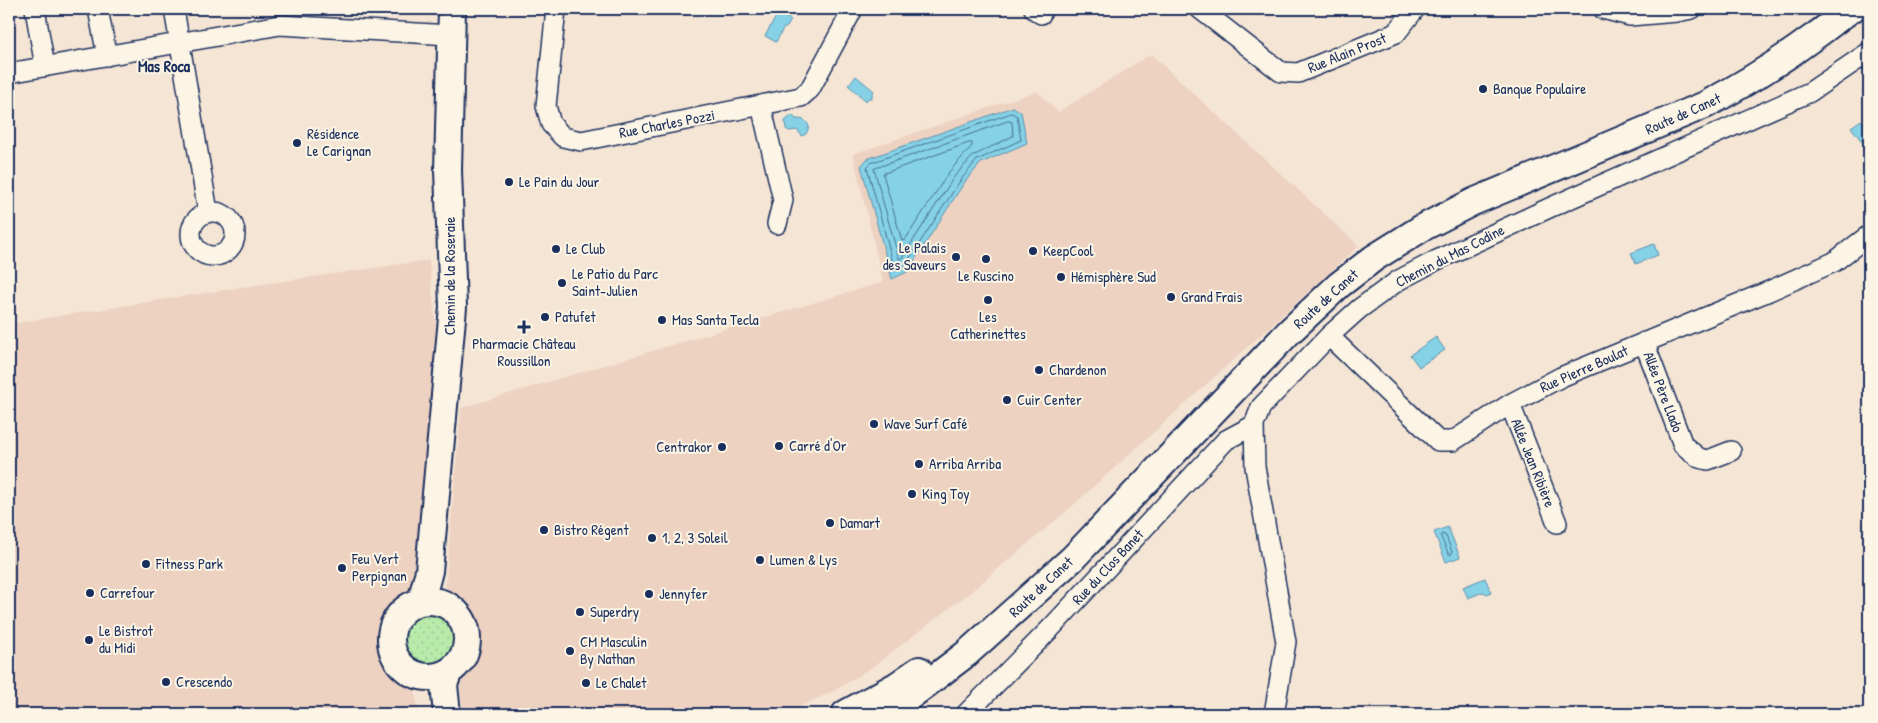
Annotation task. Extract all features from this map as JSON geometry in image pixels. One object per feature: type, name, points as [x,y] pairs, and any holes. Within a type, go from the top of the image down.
[{"type":"main road","name":"Chemin de la Roseraie","points":[[432,602],[429,571],[453,306],[448,170],[452,9]]},
{"type":"main road","points":[[1811,33],[1825,9]]},
{"type":"main road","name":"Route de Canet","points":[[1811,33],[1834,9]]},
{"type":"main road","name":"Route de Canet","points":[[887,714],[968,645],[1032,581],[1060,549],[1135,472],[1283,324],[1330,279],[1366,251],[1417,220],[1469,193],[1700,95],[1852,9]]},
{"type":"main road","points":[[1811,33],[1863,9]]},
{"type":"main road","points":[[432,602],[454,609],[462,619],[467,630],[468,640],[464,655],[458,665],[436,675],[412,673],[402,666],[395,656],[391,642],[394,622],[410,606],[432,602]]},
{"type":"main road","points":[[845,714],[968,645]]},
{"type":"main road","points":[[897,714],[968,645]]},
{"type":"main road","name":"Route de Canet","points":[[870,714],[927,671],[968,645]]},
{"type":"main road","points":[[435,714],[430,690],[436,675]]},
{"type":"main road","points":[[436,675],[444,685],[448,714]]},
{"type":"street","points":[[35,9],[45,67]]},
{"type":"street","points":[[98,9],[107,56]]},
{"type":"street","points":[[174,9],[208,212]]},
{"type":"street","name":"Rue Charles Pozzi","points":[[556,9],[546,106],[551,124],[564,136],[581,140],[801,96],[810,89],[854,9]]},
{"type":"street","name":"Rue Alain Prost","points":[[1200,9],[1281,72],[1298,73],[1396,33],[1415,9]]},
{"type":"street","points":[[1603,9],[1630,16],[1692,9]]},
{"type":"street","points":[[9,73],[280,25],[450,35]]},
{"type":"street","name":"Chemin du Mas Codine","points":[[1274,714],[1286,642],[1254,467],[1254,425],[1261,407],[1329,336],[1359,309],[1399,280],[1437,260],[1810,92],[1869,52]]},
{"type":"street","points":[[761,105],[783,200],[777,224]]},
{"type":"street","name":"Rue Pierre Boulat","points":[[1329,336],[1438,441],[1453,442],[1510,404],[1561,377],[1834,262],[1869,235]]},
{"type":"street","name":"Allée Père Llado","points":[[1644,342],[1683,445],[1699,458],[1708,460],[1731,451]]},
{"type":"street","name":"Allée Jean Ribière","points":[[1510,404],[1557,523]]},
{"type":"street","name":"Rue du Clos Banet","points":[[966,714],[1051,628],[1226,440],[1254,425]]},
{"type":"shaded area","name":"Carré d'Or","points":[[1151,54],[1359,246],[1068,510],[968,594],[874,666],[836,690],[784,714],[463,714],[458,665],[464,655],[454,609],[444,603],[461,408],[883,282],[853,154],[1037,91],[1058,112]]},
{"type":"shaded area","points":[[429,260],[436,328],[413,604],[391,633],[392,649],[402,666],[412,673],[419,714],[9,714],[9,324]]},
{"type":"green space","points":[[429,601],[444,604],[456,612],[464,624],[467,639],[464,654],[456,666],[444,674],[429,677],[414,674],[402,666],[394,654],[391,639],[394,624],[402,612],[414,604]]},
{"type":"water","points":[[778,13],[791,20],[787,27],[783,29],[776,42],[765,36]]},
{"type":"water","points":[[856,76],[874,91],[872,98],[868,98],[866,101],[848,85]]},
{"type":"water","points":[[1013,107],[1021,112],[1027,143],[981,163],[964,183],[907,272],[892,279],[861,166],[867,159]]},
{"type":"water","points":[[792,115],[796,119],[806,121],[809,127],[806,134],[802,136],[797,130],[789,131],[786,129],[785,121]]},
{"type":"water","points":[[1861,120],[1869,131],[1869,146],[1866,147],[1851,127]]},
{"type":"water","points":[[1654,244],[1658,255],[1636,264],[1631,253]]},
{"type":"water","points":[[1436,337],[1445,350],[1419,367],[1410,355]]},
{"type":"water","points":[[1448,527],[1460,557],[1446,562],[1434,532]]},
{"type":"water","points":[[1485,578],[1491,592],[1487,594],[1483,592],[1468,598],[1463,587]]},
{"type":"place","name":"Banque Populaire","points":[[1483,89]]},
{"type":"place","name":"Résidence Le Carignan","points":[[297,143]]},
{"type":"place","name":"Le Pain du Jour","points":[[509,182]]},
{"type":"place","name":"Le Club","points":[[556,249]]},
{"type":"place","name":"KeepCool","points":[[1033,251]]},
{"type":"place","name":"Le Palais des Saveurs","points":[[956,257]]},
{"type":"place","name":"Le Ruscino","points":[[986,259]]},
{"type":"place","name":"Hémisphère Sud","points":[[1061,277]]},
{"type":"place","name":"Le Patio du Parc Saint-Julien","points":[[562,283]]},
{"type":"place","name":"Grand Frais","points":[[1171,297]]},
{"type":"place","name":"Les Catherinettes","points":[[988,300]]},
{"type":"place","name":"Patufet","points":[[545,317]]},
{"type":"place","name":"Mas Santa Tecla","points":[[662,320]]},
{"type":"place","name":"Pharmacie Château Roussillon","points":[[524,327]]},
{"type":"place","name":"Chardenon","points":[[1039,370]]},
{"type":"place","name":"Cuir Center","points":[[1007,400]]},
{"type":"place","name":"Wave Surf Café","points":[[874,424]]},
{"type":"place","name":"Carré d'Or","points":[[779,446]]},
{"type":"place","name":"Centrakor","points":[[722,447]]},
{"type":"place","name":"Arriba Arriba","points":[[919,464]]},
{"type":"place","name":"King Toy","points":[[912,494]]},
{"type":"place","name":"Damart","points":[[830,523]]},
{"type":"place","name":"Bistro Régent","points":[[544,530]]},
{"type":"place","name":"1, 2, 3 Soleil","points":[[652,538]]},
{"type":"place","name":"Lumen & Lys","points":[[760,560]]},
{"type":"place","name":"Fitness Park","points":[[146,564]]},
{"type":"place","name":"Feu Vert Perpignan","points":[[342,568]]},
{"type":"place","name":"Carrefour","points":[[90,593]]},
{"type":"place","name":"Jennyfer","points":[[649,594]]},
{"type":"place","name":"Superdry","points":[[580,612]]},
{"type":"place","name":"Le Bistrot du Midi","points":[[89,640]]},
{"type":"place","name":"CM Masculin By Nathan","points":[[570,651]]},
{"type":"place","name":"Crescendo","points":[[166,682]]},
{"type":"place","name":"Le Chalet","points":[[586,683]]},
{"type":"district","name":"Mas Roca","points":[[164,66]]}]
